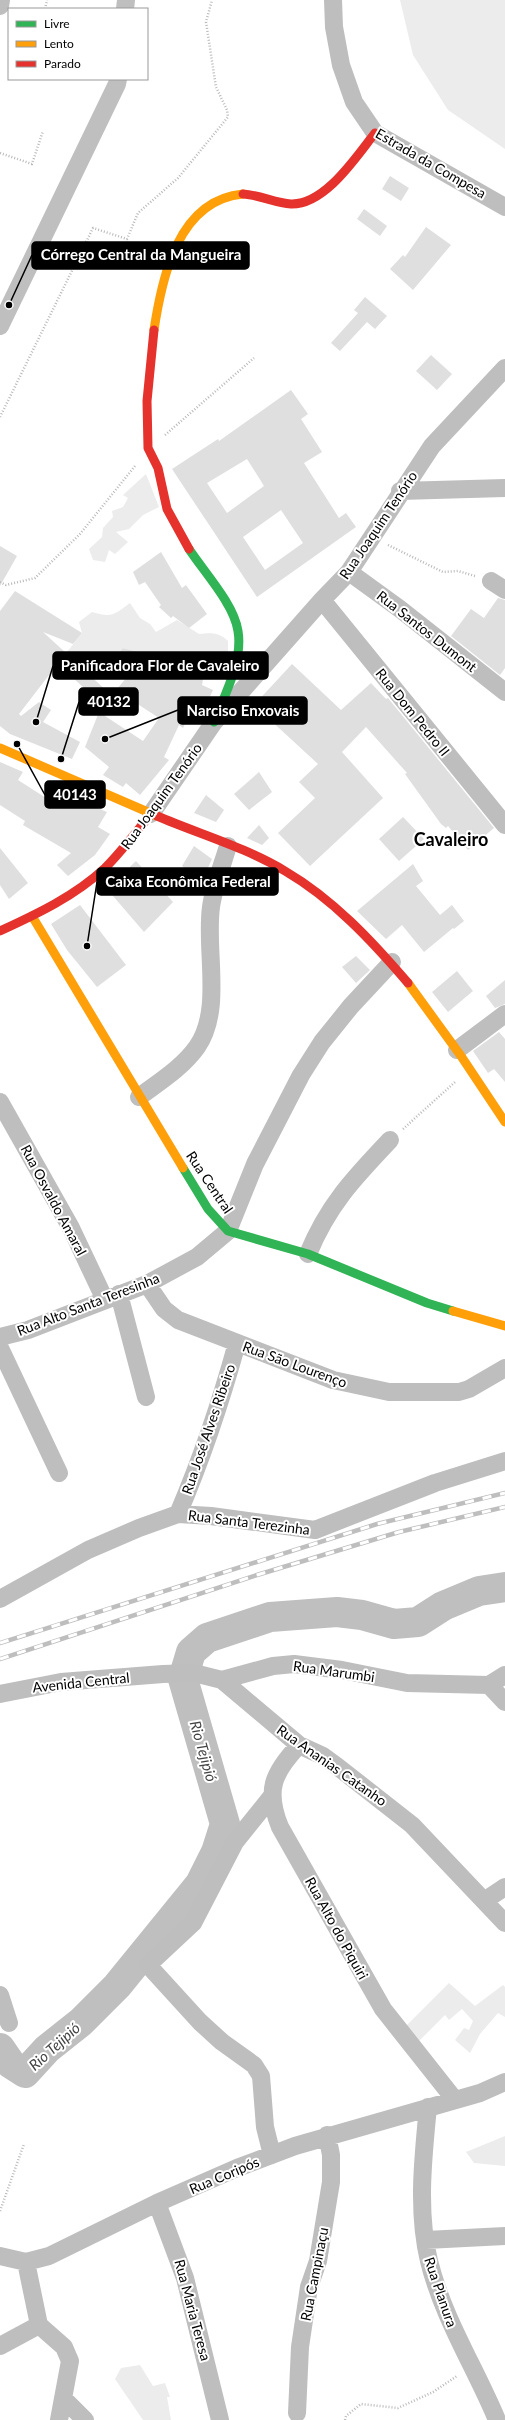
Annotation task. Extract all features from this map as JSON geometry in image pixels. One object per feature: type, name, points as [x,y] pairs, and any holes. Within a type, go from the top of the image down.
[{"type":"street","points":[[0,6],[1,0]]},
{"type":"street","name":"Estrada da Compesa","points":[[333,0],[334,27],[341,65],[354,102],[374,133],[505,207]]},
{"type":"street","points":[[214,722],[237,652],[238,631],[227,606],[182,537],[166,508],[158,466],[148,450],[146,422],[150,361],[159,295],[167,262],[180,238],[194,218],[217,199],[239,193],[257,195],[280,204],[301,203],[320,193],[338,177],[374,133]]},
{"type":"street","name":"Rua Joaquim Tenório","points":[[0,931],[32,916],[78,889],[98,874],[151,814],[214,722],[322,600],[349,572],[400,491],[437,440],[505,368]]},
{"type":"street","points":[[400,491],[505,488]]},
{"type":"street","name":"Rua Santos Dumont","points":[[349,572],[400,609],[505,692]]},
{"type":"street","name":"Rua Dom Pedro II","points":[[322,600],[505,825]]},
{"type":"street","points":[[0,748],[151,814],[269,862],[299,879],[350,921],[378,946],[392,962],[470,1068],[505,1122]]},
{"type":"street","points":[[139,1097],[184,1062],[196,1047],[204,1032],[209,1014],[211,908],[228,846]]},
{"type":"street","name":"Rua Central","points":[[32,916],[139,1097],[208,1209],[228,1231],[308,1254],[427,1303],[505,1326]]},
{"type":"street","name":"Rua Alto Santa Teresinha","points":[[0,1337],[28,1330],[147,1284],[197,1257],[228,1231],[255,1164],[301,1074],[322,1042],[351,1006],[392,962]]},
{"type":"street","points":[[457,1050],[505,1014]]},
{"type":"street","name":"Rua Osvaldo Amaral","points":[[0,1102],[112,1297],[146,1397]]},
{"type":"street","points":[[308,1254],[323,1220],[335,1201],[390,1140]]},
{"type":"street","name":"Rua São Lourenço","points":[[147,1284],[164,1309],[178,1320],[333,1380],[389,1392],[459,1392],[469,1389],[505,1368]]},
{"type":"street","name":"Rua José Alves Ribeiro","points":[[178,1514],[208,1437],[237,1343]]},
{"type":"street","points":[[0,1348],[59,1473]]},
{"type":"street","name":"Rua Santa Terezinha","points":[[0,1599],[88,1550],[139,1528],[178,1514],[211,1516],[315,1530],[434,1483],[505,1461]]},
{"type":"street","name":"Rua Marumbi","points":[[163,1674],[194,1673],[222,1680],[273,1666],[294,1664],[342,1670],[408,1683],[489,1685]]},
{"type":"street","name":"Avenida Central","points":[[0,1694],[61,1682],[163,1674]]},
{"type":"street","points":[[505,1675],[489,1685],[505,1702]]},
{"type":"street","name":"Rua Ananias Catanho","points":[[222,1680],[299,1745],[323,1756],[376,1794],[423,1836],[505,1923]]},
{"type":"street","name":"Rua Alto do Piquiri","points":[[299,1745],[280,1765],[272,1796],[274,1814],[367,1981],[399,2030],[455,2100]]},
{"type":"street","points":[[272,1796],[235,1842],[193,1923],[148,1965],[200,2022],[222,2042],[254,2065],[261,2076],[265,2127],[272,2155]]},
{"type":"street","points":[[484,1902],[505,1887]]},
{"type":"street","points":[[0,1995],[10,2023]]},
{"type":"street","name":"Rua Coripós","points":[[26,2262],[69,2247],[157,2203],[237,2168],[327,2135],[480,2094],[505,2082]]},
{"type":"street","name":"Rua Planura","points":[[428,2108],[422,2187],[429,2261],[439,2292],[497,2420]]},
{"type":"street","name":"Rua Campinaçu","points":[[297,2413],[301,2339],[309,2287],[318,2261],[331,2182],[331,2155],[327,2135]]},
{"type":"street","name":"Rua Maria Teresa","points":[[157,2203],[185,2278],[220,2420]]},
{"type":"street","points":[[426,2240],[505,2236]]},
{"type":"street","points":[[0,2256],[26,2262],[39,2326],[64,2347],[68,2355],[70,2361],[64,2399],[58,2420]]},
{"type":"street","points":[[0,2346],[39,2326]]},
{"type":"street","points":[[64,2399],[85,2420]]},
{"type":"path","points":[[0,417],[93,228],[127,238],[138,213],[178,178],[228,117],[227,110],[216,87],[206,22],[212,0]]},
{"type":"path","points":[[0,153],[32,164],[43,131]]},
{"type":"path","points":[[371,536],[443,572],[458,571],[498,586]]},
{"type":"path","points":[[0,582],[6,585],[35,578]]},
{"type":"path","points":[[390,1140],[470,1068]]},
{"type":"path","points":[[0,2211],[24,2144]]},
{"type":"path","points":[[345,2420],[346,2416],[361,2404],[398,2408],[433,2392],[472,2366]]},
{"type":"shaded area","points":[[400,0],[505,0],[505,149],[448,110],[413,55]]},
{"type":"shaded area","points":[[146,474],[159,507],[143,515],[129,529],[116,532],[128,542],[115,554],[109,550],[105,562],[93,560],[89,549],[102,537],[103,528],[113,517],[112,511],[123,507],[128,498],[123,495]]},
{"type":"shaded area","points":[[130,603],[140,618],[150,624],[156,632],[177,620],[199,634],[211,633],[221,636],[228,641],[228,663],[187,657],[157,657],[123,648],[110,663],[107,671],[69,665],[67,652],[82,633],[79,622],[92,612],[109,615],[116,613]]},
{"type":"shaded area","points":[[449,1983],[475,2006],[503,1985],[505,1987],[505,2017],[498,2013],[480,2034],[470,2053],[455,2040],[464,2028],[469,2030],[473,2021],[462,2009],[449,2020],[445,2015],[419,2041],[404,2028]]},
{"type":"shaded area","points":[[505,2136],[505,2166],[474,2163],[466,2152]]},
{"type":"shaded area","points":[[140,2365],[153,2386],[165,2383],[170,2397],[167,2397],[171,2420],[143,2420],[115,2379],[121,2368]]},
{"type":"building","points":[[390,176],[409,188],[401,201],[382,189]]},
{"type":"building","points":[[364,209],[387,226],[380,236],[357,219]]},
{"type":"building","points":[[426,227],[451,245],[413,290],[390,269],[403,255],[405,257]]},
{"type":"building","points":[[365,297],[387,316],[375,329],[367,322],[340,351],[331,343],[358,313],[354,310]]},
{"type":"building","points":[[431,355],[452,374],[437,390],[416,371]]},
{"type":"building","points":[[291,390],[308,414],[301,419],[322,452],[304,463],[339,518],[346,513],[356,527],[257,597],[172,469],[218,439],[219,441]],"holes":[[[247,459],[264,486],[227,513],[207,483]],[[281,510],[303,543],[265,570],[243,537]]]},
{"type":"building","points":[[0,546],[17,556],[0,586]]},
{"type":"building","points":[[161,552],[182,588],[186,585],[207,614],[189,628],[173,616],[171,618],[159,607],[161,605],[145,582],[139,585],[133,572]]},
{"type":"building","points":[[15,591],[82,633],[73,644],[43,632],[66,653],[19,714],[21,716],[39,702],[51,710],[43,722],[80,742],[72,759],[10,734],[0,726],[0,611]]},
{"type":"building","points":[[498,598],[505,600],[505,668],[500,675],[451,636],[471,609],[484,618]]},
{"type":"building","points":[[123,648],[157,657],[156,659],[186,676],[189,667],[205,669],[202,685],[213,690],[205,707],[199,703],[189,716],[183,728],[179,725],[164,757],[169,760],[140,795],[126,783],[123,787],[103,775],[109,767],[85,747],[99,712],[143,741],[159,718],[116,690],[134,669],[112,660]]},
{"type":"building","points":[[292,664],[341,710],[371,683],[386,699],[388,698],[494,828],[468,850],[448,826],[446,828],[441,824],[405,774],[407,773],[366,727],[342,752],[383,798],[310,866],[278,833],[315,798],[299,782],[318,764],[254,705]]},
{"type":"building","points":[[83,669],[110,694],[103,705],[72,677]]},
{"type":"building","points":[[0,762],[23,772],[18,780],[57,805],[63,794],[107,812],[98,827],[110,834],[95,855],[68,876],[57,865],[71,853],[23,825],[25,821],[0,805]]},
{"type":"building","points":[[259,772],[272,792],[249,810],[234,794]]},
{"type":"building","points":[[206,795],[224,810],[216,822],[194,813]]},
{"type":"building","points":[[403,817],[424,839],[399,861],[379,839]]},
{"type":"building","points":[[259,825],[269,838],[262,845],[247,838]]},
{"type":"building","points":[[194,846],[212,859],[202,881],[182,866]]},
{"type":"building","points":[[0,848],[28,883],[9,899],[0,885]]},
{"type":"building","points":[[136,861],[173,902],[144,932],[107,889]]},
{"type":"building","points":[[413,864],[423,881],[416,886],[440,915],[452,905],[464,921],[454,929],[453,928],[424,952],[402,925],[386,939],[357,911]]},
{"type":"building","points":[[80,905],[126,965],[97,987],[67,950],[51,924]]},
{"type":"building","points":[[356,956],[370,970],[356,983],[342,967]]},
{"type":"building","points":[[457,971],[473,991],[448,1012],[432,992]]},
{"type":"building","points":[[505,980],[505,1004],[495,1008],[486,996]]},
{"type":"building","points":[[499,1032],[505,1039],[505,1082],[494,1069],[488,1073],[473,1051]]},
{"type":"waterway","points":[[125,8],[126,0]]},
{"type":"waterway","points":[[0,326],[118,80]]},
{"type":"waterway","name":"Rio Tejipió","points":[[0,2048],[11,2064],[25,2073],[47,2049],[81,2022],[117,1986],[200,1884],[216,1852],[225,1824],[183,1679],[191,1652],[207,1638],[270,1617],[337,1612],[362,1615],[394,1624],[418,1622],[443,1606],[479,1591],[505,1587]]},
{"type":"railway","points":[[0,1643],[377,1524],[505,1493]]},
{"type":"railway","points":[[0,1659],[257,1575],[399,1532],[505,1507]]},
{"type":"traffic: fast","points":[[189,549],[225,599],[231,610],[238,631],[239,642],[236,666],[214,722]]},
{"type":"traffic: fast","points":[[183,1168],[208,1209],[228,1231],[308,1254],[427,1303],[453,1311]]},
{"type":"traffic: slow","points":[[154,330],[162,287],[169,265],[177,244],[188,226],[203,210],[221,199],[243,194]]},
{"type":"traffic: slow","points":[[0,748],[157,816]]},
{"type":"traffic: slow","points":[[32,916],[183,1168]]},
{"type":"traffic: slow","points":[[408,983],[461,1056],[505,1122]]},
{"type":"traffic: slow","points":[[453,1311],[505,1326]]},
{"type":"traffic: jam","points":[[243,194],[291,204],[304,202],[316,197],[339,178],[375,133]]},
{"type":"traffic: jam","points":[[154,330],[147,401],[148,448],[158,468],[167,509],[189,549]]},
{"type":"traffic: jam","points":[[0,931],[55,904],[93,878],[117,855],[151,814]]},
{"type":"traffic: jam","points":[[157,816],[222,841],[270,862],[303,882],[336,908],[366,936],[408,983]]},
{"type":"place","name":"Córrego Central da Mangueira","points":[[9,305]]},
{"type":"place","name":"Panificadora Flor de Cavaleiro","points":[[36,722]]},
{"type":"place","name":"Narciso Enxovais","points":[[105,739]]},
{"type":"place","name":"40143","points":[[17,744]]},
{"type":"place","name":"40132","points":[[61,759]]},
{"type":"place","name":"Caixa Econômica Federal","points":[[87,946]]},
{"type":"district","name":"Cavaleiro","points":[[451,839]]}]
